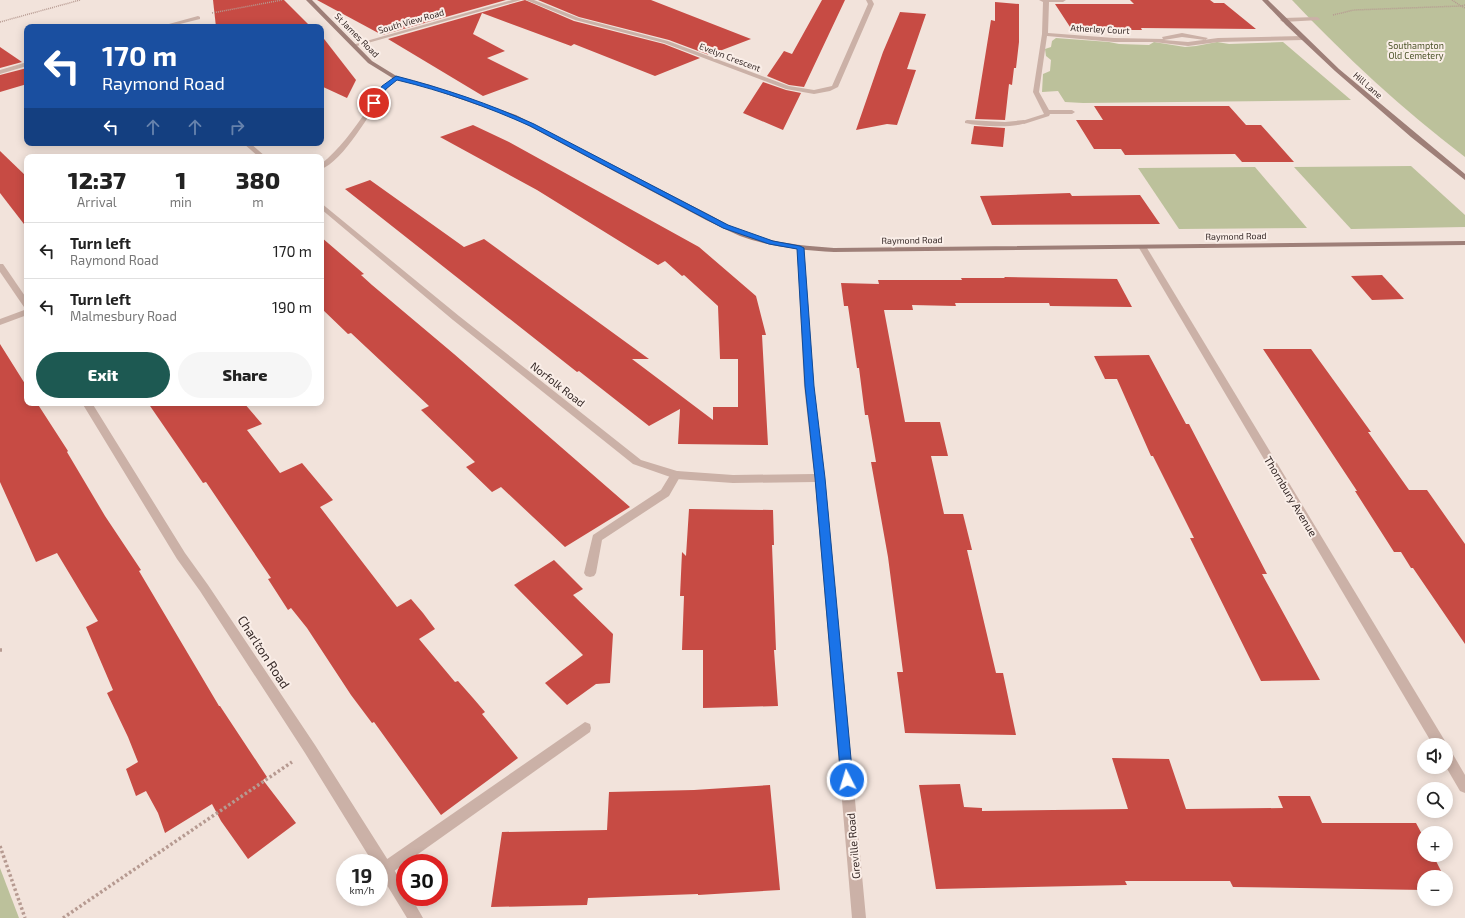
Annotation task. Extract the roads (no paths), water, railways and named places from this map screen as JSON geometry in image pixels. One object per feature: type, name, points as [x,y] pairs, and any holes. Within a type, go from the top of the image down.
[{"type":"street","name":"St James Road","points":[[309,0],[370,62],[396,78]]},
{"type":"street","name":"South View Road","points":[[355,46],[518,0]]},
{"type":"street","name":"Evelyn Crescent","points":[[530,0],[577,18],[666,42],[788,88],[814,92],[828,90],[835,87],[871,4],[869,0]]},
{"type":"street","points":[[1042,0],[1063,0]]},
{"type":"street","points":[[1046,0],[1045,34],[1036,92],[1047,112]]},
{"type":"street","name":"Hill Lane","points":[[1265,0],[1283,20],[1359,89],[1465,178]]},
{"type":"street","points":[[173,24],[198,18]]},
{"type":"street","points":[[1283,20],[1317,19]]},
{"type":"street","name":"Atherley Court","points":[[1045,34],[1114,40],[1154,40],[1188,44],[1218,40],[1303,38]]},
{"type":"street","points":[[0,72],[24,65]]},
{"type":"street","points":[[324,165],[334,157],[369,112],[384,88],[396,78]]},
{"type":"street","name":"Raymond Road","points":[[396,78],[428,86],[506,113],[551,135],[725,227],[772,243],[800,248],[834,250],[1143,248],[1465,243]]},
{"type":"street","points":[[1047,112],[1072,112]]},
{"type":"street","points":[[968,122],[1005,124],[1024,122],[1041,118],[1047,115],[1047,112]]},
{"type":"street","points":[[250,146],[259,154]]},
{"type":"street","name":"Norfolk Road","points":[[324,208],[456,318],[637,462],[676,475],[733,479],[820,478]]},
{"type":"street","name":"Greville Road","points":[[800,248],[809,386],[820,478],[859,918]]},
{"type":"street","name":"Thornbury Avenue","points":[[1143,248],[1436,738]]},
{"type":"street","points":[[0,266],[24,300]]},
{"type":"street","points":[[0,322],[24,313]]},
{"type":"street","name":"Charlton Road","points":[[89,406],[181,556],[208,594],[310,749],[376,854]]},
{"type":"street","points":[[590,573],[597,538],[665,493],[676,475]]},
{"type":"street","points":[[388,867],[585,728]]},
{"type":"street","points":[[1453,767],[1465,787]]},
{"type":"street","name":"Charlton Road","points":[[388,874],[416,918]]},
{"type":"park label","name":"Southampton Old Cemetery","points":[[1416,50]]}]
